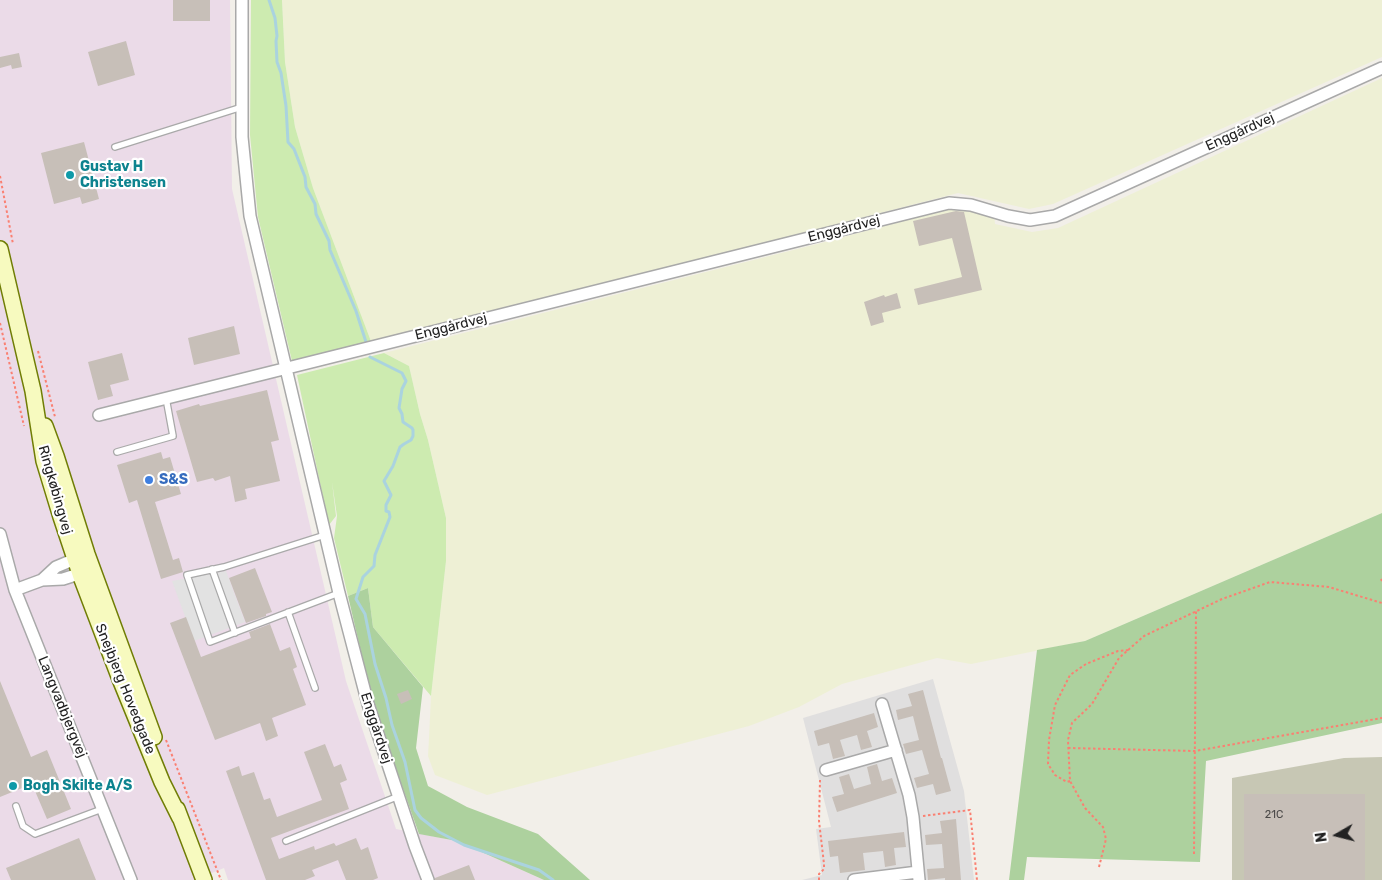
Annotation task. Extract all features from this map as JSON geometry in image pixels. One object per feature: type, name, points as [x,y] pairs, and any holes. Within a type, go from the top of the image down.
[{"type":"street","name":"Enggårdvej","points":[[242,0],[242,137],[250,216],[339,593],[368,704],[428,880]]},
{"type":"street","name":"Enggårdvej","points":[[99,415],[949,203],[971,205],[1008,216],[1030,220],[1055,216],[1382,68]]},
{"type":"street","name":"Ringkøbingvej","points":[[7,248],[44,461],[75,559]]},
{"type":"street","name":"Ringkøbingvej","points":[[33,391],[56,456],[75,559]]},
{"type":"street","name":"Langvadbjergvej","points":[[0,534],[15,590],[131,880]]},
{"type":"street","name":"Snejbjerg Hovedgade","points":[[75,559],[86,571],[162,782],[180,818],[204,880]]},
{"type":"street","points":[[42,580],[56,567],[75,559]]},
{"type":"street","points":[[15,590],[42,580],[63,579],[86,571]]},
{"type":"street","points":[[854,880],[919,876],[909,795],[882,704]]},
{"type":"street","points":[[826,770],[896,750]]},
{"type":"lane","points":[[116,147],[242,107]]},
{"type":"lane","points":[[117,452],[173,436],[166,398]]},
{"type":"lane","points":[[325,535],[187,575],[210,642],[339,593]]},
{"type":"lane","points":[[212,569],[235,633]]},
{"type":"lane","points":[[288,612],[315,688]]},
{"type":"lane","points":[[286,841],[399,796]]},
{"type":"lane","points":[[16,806],[23,826],[35,834],[102,809]]},
{"type":"path","points":[[0,176],[7,248]]},
{"type":"path","points":[[39,352],[55,419]]},
{"type":"path","points":[[1099,867],[1106,839],[1103,827],[1085,808],[1070,781],[1068,740],[1072,723],[1092,704],[1120,658],[1144,636],[1222,599],[1270,582],[1329,587],[1382,602]]},
{"type":"path","points":[[1194,854],[1196,611]]},
{"type":"path","points":[[1070,781],[1067,782],[1055,775],[1048,764],[1048,740],[1056,705],[1070,675],[1086,664],[1118,651],[1129,650]]},
{"type":"path","points":[[1068,748],[1195,751],[1382,718]]},
{"type":"path","points":[[163,732],[221,880]]},
{"type":"path","points":[[819,880],[819,874],[824,869],[819,820],[820,779],[822,773],[826,770]]},
{"type":"path","points":[[913,817],[970,810],[977,880]]},
{"type":"shaded area","points":[[0,0],[230,0],[232,189],[346,681],[396,829],[457,841],[544,880],[228,880],[224,868],[195,880],[0,880]]},
{"type":"shaded area","points":[[282,0],[1382,0],[1382,57],[1053,204],[1029,209],[958,193],[372,344],[313,188],[295,127],[285,62]]},
{"type":"shaded area","points":[[1382,78],[1382,513],[1085,641],[971,664],[937,658],[842,684],[799,707],[749,726],[487,795],[435,775],[428,756],[431,696],[446,561],[446,518],[409,366],[384,353],[821,243],[951,208],[965,206],[994,214],[995,224],[1032,232],[1058,228]]},
{"type":"shaded area","points":[[226,571],[245,622],[194,641],[172,581]]},
{"type":"shaded area","points":[[933,679],[964,791],[974,880],[802,880],[822,875],[816,829],[831,827],[803,718]]},
{"type":"shaded area","points":[[1382,757],[1382,880],[1232,880],[1232,778],[1344,758]]},
{"type":"green space","points":[[251,0],[282,0],[285,62],[295,127],[313,188],[372,344],[292,361],[258,217],[250,135]]},
{"type":"green space","points":[[384,353],[409,366],[446,518],[446,561],[431,696],[373,627],[368,588],[348,596],[334,538],[337,516],[332,482],[336,516],[329,525],[297,375]]},
{"type":"green space","points":[[1382,513],[1382,723],[1206,761],[1200,862],[1027,857],[1024,880],[1009,880],[1037,650],[1085,641]]},
{"type":"green space","points":[[368,588],[373,627],[423,687],[416,748],[428,786],[467,807],[538,834],[590,880],[544,880],[457,841],[419,834],[373,704],[348,596]]},
{"type":"building","points":[[173,0],[210,0],[210,21],[173,21]]},
{"type":"building","points":[[126,41],[135,75],[98,86],[88,52]]},
{"type":"building","points":[[19,53],[22,67],[12,69],[11,65],[0,68],[0,57]]},
{"type":"building","name":"Gustav H Christensen","points":[[84,142],[99,199],[82,204],[80,197],[54,204],[41,153]]},
{"type":"building","points":[[956,211],[964,212],[982,290],[918,305],[914,289],[962,277],[952,238],[919,246],[913,221]]},
{"type":"building","points":[[897,293],[901,308],[882,313],[884,322],[871,326],[864,302]]},
{"type":"building","points":[[234,326],[240,354],[194,365],[188,338]]},
{"type":"building","points":[[122,353],[129,380],[110,385],[113,396],[98,400],[88,362]]},
{"type":"building","points":[[267,390],[279,440],[271,442],[280,481],[245,489],[247,499],[235,502],[230,476],[215,481],[213,478],[197,482],[176,411],[199,404],[200,406]]},
{"type":"building","name":"S&S","points":[[161,452],[163,459],[170,457],[181,494],[155,502],[173,560],[179,558],[183,572],[161,579],[137,500],[129,503],[117,465]]},
{"type":"building","points":[[255,568],[272,612],[246,623],[229,578]]},
{"type":"building","points":[[186,617],[201,657],[251,638],[249,632],[270,624],[280,651],[290,647],[297,667],[293,669],[306,705],[272,718],[278,736],[266,741],[260,723],[215,740],[170,623]]},
{"type":"building","points":[[0,681],[31,757],[47,750],[71,809],[47,819],[32,784],[0,797]]},
{"type":"building","points":[[408,690],[412,699],[401,704],[397,694]]},
{"type":"building","points":[[923,690],[951,791],[936,795],[933,784],[917,788],[914,778],[929,774],[922,750],[906,754],[903,744],[919,740],[913,716],[898,720],[896,710],[912,706],[908,694]]},
{"type":"building","points":[[874,713],[878,727],[867,731],[872,747],[861,750],[857,735],[840,740],[845,756],[833,759],[829,743],[818,746],[814,731]]},
{"type":"building","points":[[325,744],[334,767],[341,764],[347,780],[340,783],[349,809],[271,838],[279,859],[314,846],[315,850],[334,843],[336,846],[356,838],[361,850],[368,847],[378,878],[373,880],[346,880],[338,860],[312,870],[315,876],[305,880],[266,880],[226,771],[239,766],[242,776],[254,772],[264,800],[270,798],[277,817],[322,800],[304,752]]},
{"type":"building","points":[[877,764],[882,781],[892,778],[897,793],[837,812],[832,797],[844,794],[839,777],[849,774],[854,789],[871,784],[867,767]]},
{"type":"building","points":[[1244,794],[1365,794],[1365,880],[1244,880]]},
{"type":"building","points":[[956,819],[961,880],[945,880],[945,878],[928,880],[927,869],[944,868],[942,844],[926,845],[925,835],[942,833],[940,821]]},
{"type":"building","points":[[904,832],[906,847],[894,848],[896,865],[885,867],[883,851],[863,853],[865,870],[840,873],[838,856],[830,857],[828,841]]},
{"type":"building","points":[[79,838],[96,880],[11,880],[6,868]]},
{"type":"building","points":[[469,865],[475,880],[435,880],[435,878]]},
{"type":"waterway","points":[[269,0],[275,18],[277,62],[281,73],[286,106],[288,142],[294,149],[305,177],[306,187],[315,204],[316,214],[329,241],[330,250],[356,311],[366,342]]},
{"type":"waterway","points":[[370,357],[402,373],[406,381],[402,389],[399,408],[403,422],[412,428],[413,436],[411,440],[400,447],[393,466],[384,481],[391,495],[386,505],[386,511],[389,512],[390,517],[375,555],[374,566],[363,577],[356,599],[365,614],[375,664],[392,725],[405,762],[415,810],[421,818],[439,832],[464,845],[539,870],[553,880]]},
{"type":"place","name":"Gustav H Christensen","points":[[70,175]]},
{"type":"place","name":"S&S","points":[[149,480]]},
{"type":"place","name":"Bogh Skilte A/S","points":[[13,786]]}]
